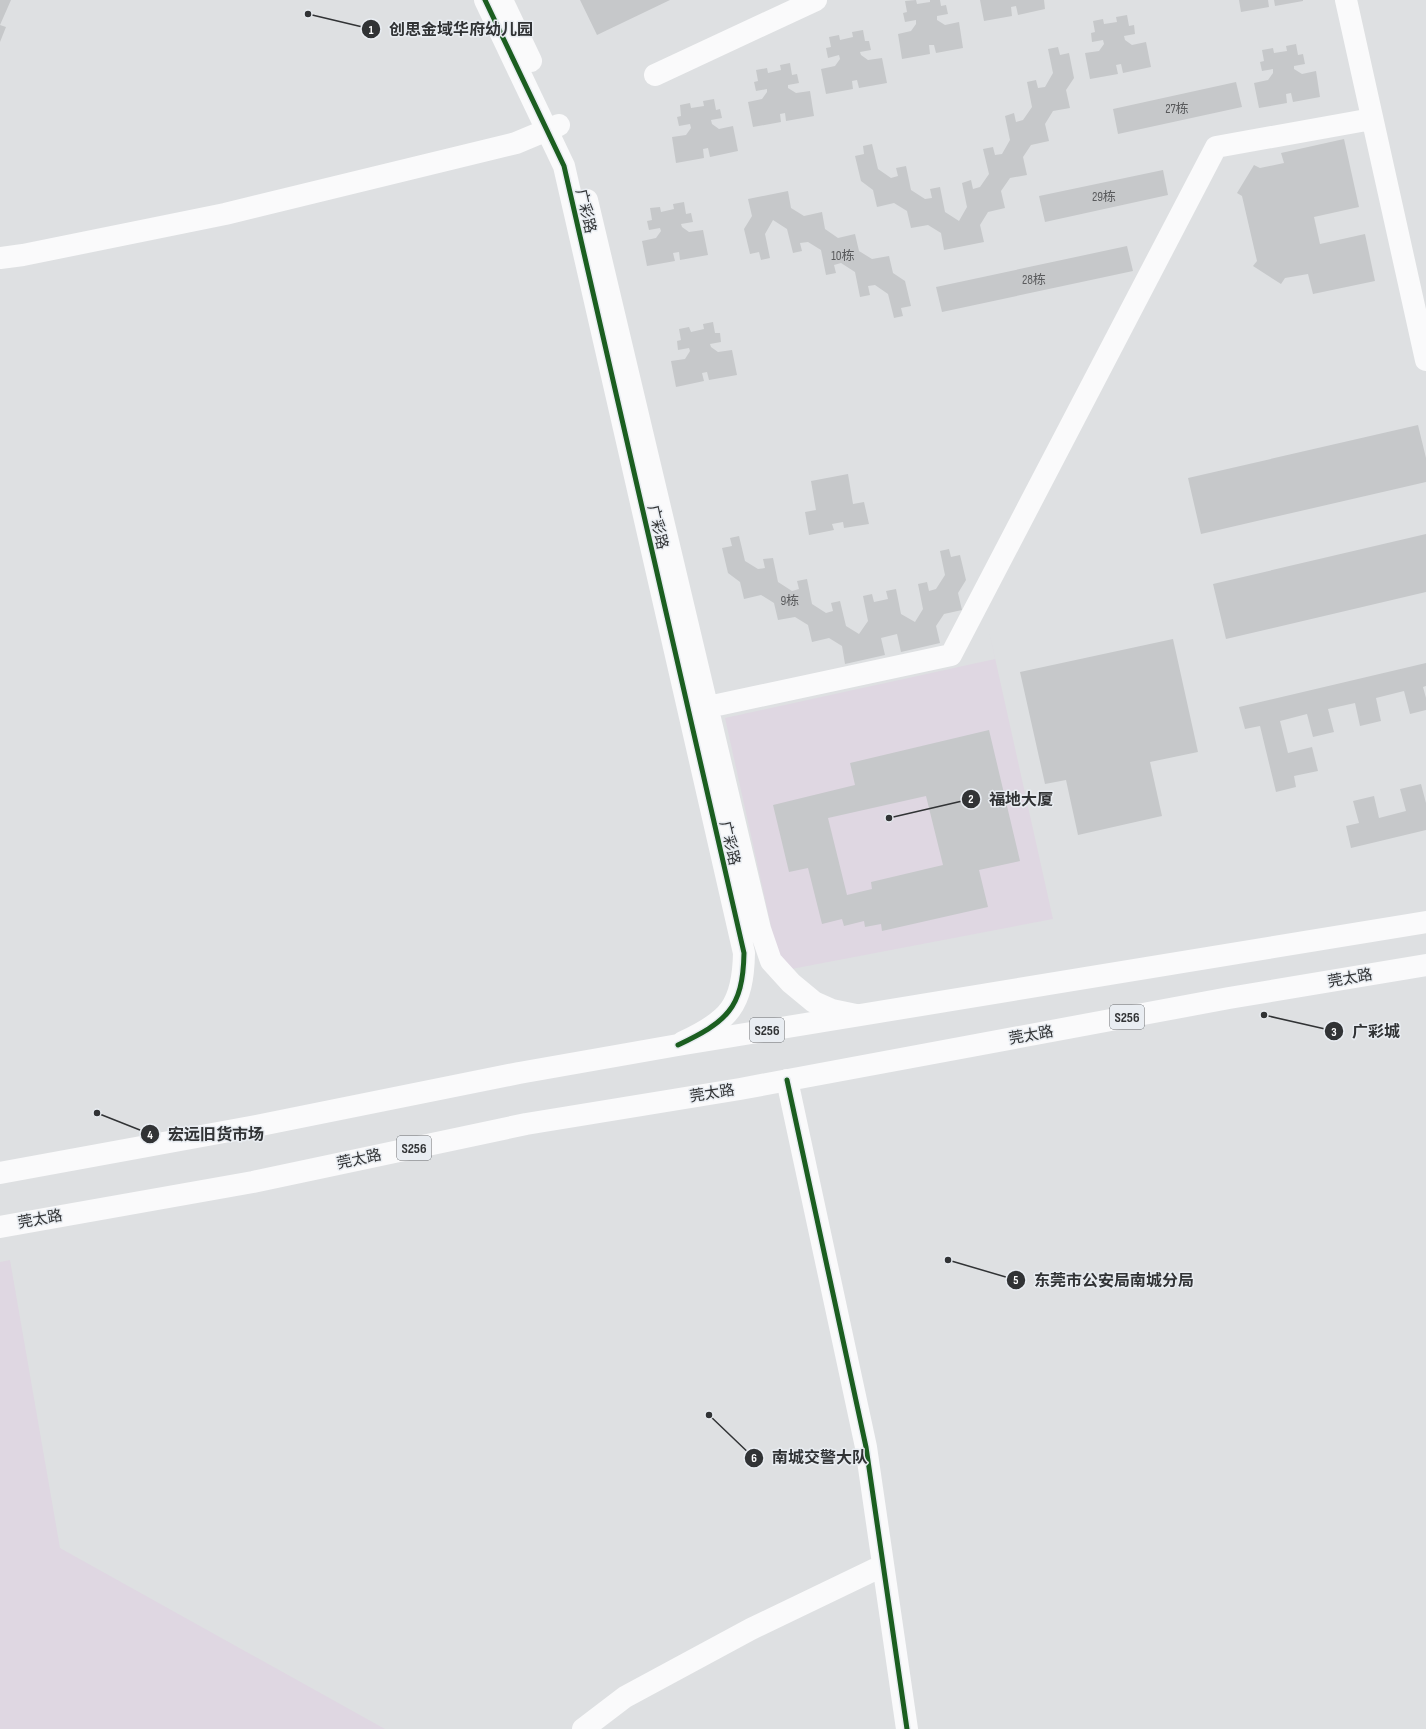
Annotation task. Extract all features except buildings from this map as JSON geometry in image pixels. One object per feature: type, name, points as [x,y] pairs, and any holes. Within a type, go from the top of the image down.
[{"type":"main road","name":"广彩路","points":[[485,0],[554,128],[578,162],[698,710],[744,953],[743,973],[737,997],[726,1016],[707,1031],[678,1044]]},
{"type":"main road","name":"广彩路","points":[[502,0],[554,128]]},
{"type":"main road","points":[[655,75],[816,0]]},
{"type":"main road","points":[[1346,0],[1426,360]]},
{"type":"main road","points":[[698,710],[951,655],[1216,147],[1372,119]]},
{"type":"main road","points":[[0,258],[31,254],[225,214],[516,143],[554,128]]},
{"type":"main road","name":"广彩路","points":[[698,710],[760,929],[772,961],[792,983],[814,1002],[832,1010],[856,1015]]},
{"type":"main road","name":"S256","points":[[0,1174],[519,1073],[678,1044],[1426,922]]},
{"type":"main road","name":"莞太路","points":[[0,1227],[253,1182],[526,1124],[787,1080],[1229,998],[1426,965]]},
{"type":"main road","points":[[787,1080],[866,1447],[882,1566],[907,1729]]},
{"type":"main road","points":[[583,1729],[625,1696],[751,1629],[882,1566]]},
{"type":"shaded area","points":[[989,631],[1053,919],[781,971],[725,718],[995,659]]},
{"type":"shaded area","points":[[10,1260],[60,1548],[385,1729],[0,1729],[0,1262]]},
{"type":"cycle path","points":[[485,0],[564,166],[744,953],[740,988],[729,1011],[720,1021],[695,1037],[678,1045]]},
{"type":"cycle path","points":[[787,1080],[866,1447],[907,1729]]},
{"type":"place","name":"创思金域华府幼儿园","points":[[308,14]]},
{"type":"place","name":"福地大厦","points":[[889,818]]},
{"type":"place","name":"广彩城","points":[[1264,1015]]},
{"type":"place","name":"宏远旧货市场","points":[[97,1113]]},
{"type":"place","name":"东莞市公安局南城分局","points":[[948,1260]]},
{"type":"place","name":"南城交警大队","points":[[709,1415]]}]
